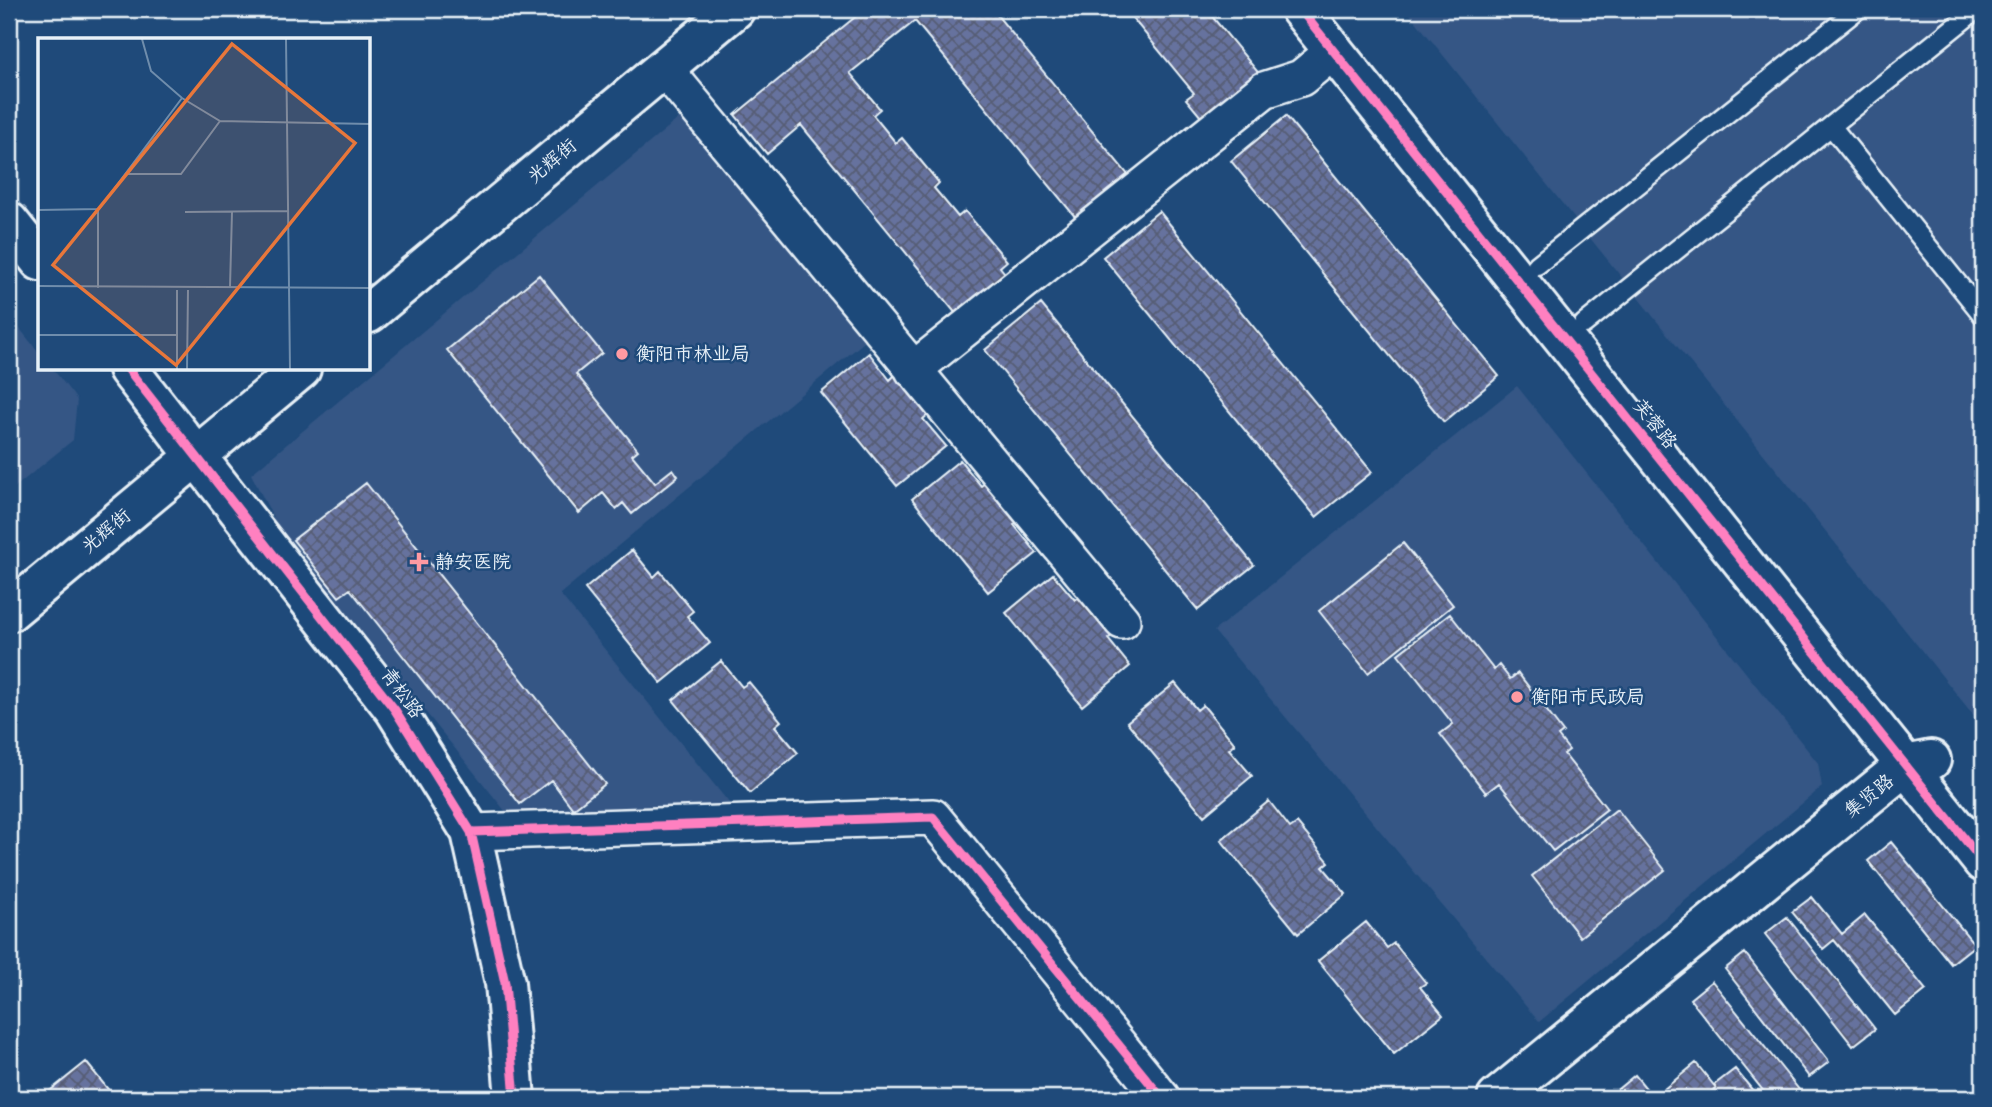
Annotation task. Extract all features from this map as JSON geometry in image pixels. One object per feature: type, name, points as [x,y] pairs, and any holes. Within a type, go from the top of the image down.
[{"type":"street","name":"光辉街","points":[[371,286],[707,9]]},
{"type":"street","name":"光辉街","points":[[371,311],[735,9]]},
{"type":"street","name":"芙蓉路","points":[[1300,9],[1920,769],[1983,822]]},
{"type":"street","name":"芙蓉路","points":[[1331,9],[1584,324],[1920,769],[1983,862]]},
{"type":"street","points":[[913,370],[1264,90],[1301,78],[1334,51]]},
{"type":"street","points":[[664,68],[1122,621]]},
{"type":"street","points":[[9,222],[38,258]]},
{"type":"street","name":"青松路","points":[[130,371],[394,710],[471,832],[505,983],[514,1098]]},
{"type":"street","name":"光辉街","points":[[9,612],[191,448],[269,371]]},
{"type":"street","name":"光辉街","points":[[9,586],[191,448],[298,371]]},
{"type":"street","name":"集贤路","points":[[1497,1098],[1920,769]]},
{"type":"street","name":"集贤路","points":[[1529,1098],[1920,769]]},
{"type":"street","points":[[471,832],[933,817],[1162,1098]]},
{"type":"lane","points":[[1537,265],[1858,9]]},
{"type":"lane","points":[[1584,324],[1976,9]]},
{"type":"lane","points":[[1831,126],[1983,315]]},
{"type":"shaded area","points":[[1406,9],[1983,9],[1983,727]]},
{"type":"shaded area","points":[[684,114],[869,338],[560,594],[730,804],[506,812],[280,531],[251,474]]},
{"type":"shaded area","points":[[9,315],[38,351],[38,371],[55,371],[77,400],[73,440],[9,492]]},
{"type":"shaded area","name":"衡阳市民政局","points":[[1517,386],[1818,763],[1822,787],[1539,1022],[1214,631]]},
{"type":"building","points":[[865,9],[992,9],[1134,182],[1081,224],[915,21],[850,73],[880,109],[873,115],[896,143],[902,138],[939,183],[934,188],[958,217],[965,211],[1007,261],[1000,267],[1011,281],[962,321],[801,125],[767,154],[735,115]]},
{"type":"building","points":[[1125,9],[1206,9],[1266,82],[1210,128],[1186,99],[1194,93]]},
{"type":"building","points":[[1286,116],[1499,376],[1444,422],[1231,161]]},
{"type":"building","points":[[1159,211],[1372,472],[1316,517],[1103,257]]},
{"type":"building","points":[[539,275],[602,353],[576,374],[638,450],[632,455],[655,483],[673,469],[678,476],[632,514],[623,503],[616,509],[603,493],[579,513],[447,350]]},
{"type":"building","points":[[1041,304],[1254,565],[1198,610],[985,350]]},
{"type":"building","points":[[869,353],[890,380],[896,374],[929,414],[923,419],[946,446],[897,486],[821,393]]},
{"type":"building","points":[[960,460],[981,486],[988,481],[1020,520],[1014,525],[1037,553],[988,592],[912,499]]},
{"type":"building","points":[[366,483],[605,784],[573,809],[551,780],[520,804],[350,589],[339,597],[293,540]]},
{"type":"building","points":[[1403,543],[1453,605],[1368,673],[1319,611]]},
{"type":"building","points":[[632,550],[654,577],[660,571],[693,611],[687,616],[710,643],[661,683],[585,589]]},
{"type":"building","points":[[1053,574],[1075,600],[1081,595],[1114,634],[1108,639],[1130,666],[1082,706],[1006,613]]},
{"type":"building","points":[[1450,614],[1494,670],[1499,665],[1510,679],[1518,673],[1563,732],[1558,736],[1569,750],[1564,754],[1607,809],[1553,851],[1499,783],[1486,793],[1440,734],[1453,724],[1398,654]]},
{"type":"building","points":[[721,661],[742,687],[749,682],[781,721],[775,726],[798,753],[750,793],[673,700]]},
{"type":"building","points":[[1175,683],[1197,710],[1203,705],[1235,744],[1229,749],[1252,776],[1204,816],[1127,722]]},
{"type":"building","points":[[1269,801],[1290,828],[1297,823],[1329,862],[1323,867],[1346,894],[1298,934],[1221,840]]},
{"type":"building","points":[[1617,809],[1665,870],[1580,937],[1532,876]]},
{"type":"building","points":[[1891,842],[1975,945],[1951,964],[1868,861]]},
{"type":"building","points":[[1812,897],[1842,934],[1865,915],[1926,990],[1895,1015],[1834,940],[1823,949],[1792,912]]},
{"type":"building","points":[[1787,917],[1875,1029],[1853,1046],[1765,934]]},
{"type":"building","points":[[1366,922],[1387,948],[1394,943],[1426,983],[1420,987],[1443,1015],[1394,1054],[1318,961]]},
{"type":"building","points":[[1745,953],[1829,1062],[1809,1077],[1725,969]]},
{"type":"building","points":[[1712,981],[1804,1096],[1769,1098],[1690,999]]},
{"type":"building","points":[[86,1062],[115,1098],[41,1098]]},
{"type":"building","points":[[1696,1063],[1716,1088],[1703,1098],[1669,1098],[1663,1090]]},
{"type":"building","points":[[1735,1069],[1759,1098],[1721,1098],[1714,1085]]},
{"type":"building","points":[[1635,1075],[1654,1098],[1607,1098]]},
{"type":"cycle path","points":[[1300,9],[1983,862]]},
{"type":"cycle path","points":[[130,371],[395,710],[471,832],[505,983],[515,1098]]},
{"type":"cycle path","points":[[471,832],[933,817],[1162,1098]]},
{"type":"place","name":"衡阳市林业局","points":[[622,354]]},
{"type":"place","name":"静安医院","points":[[419,562]]},
{"type":"place","name":"衡阳市民政局","points":[[1517,697]]}]
